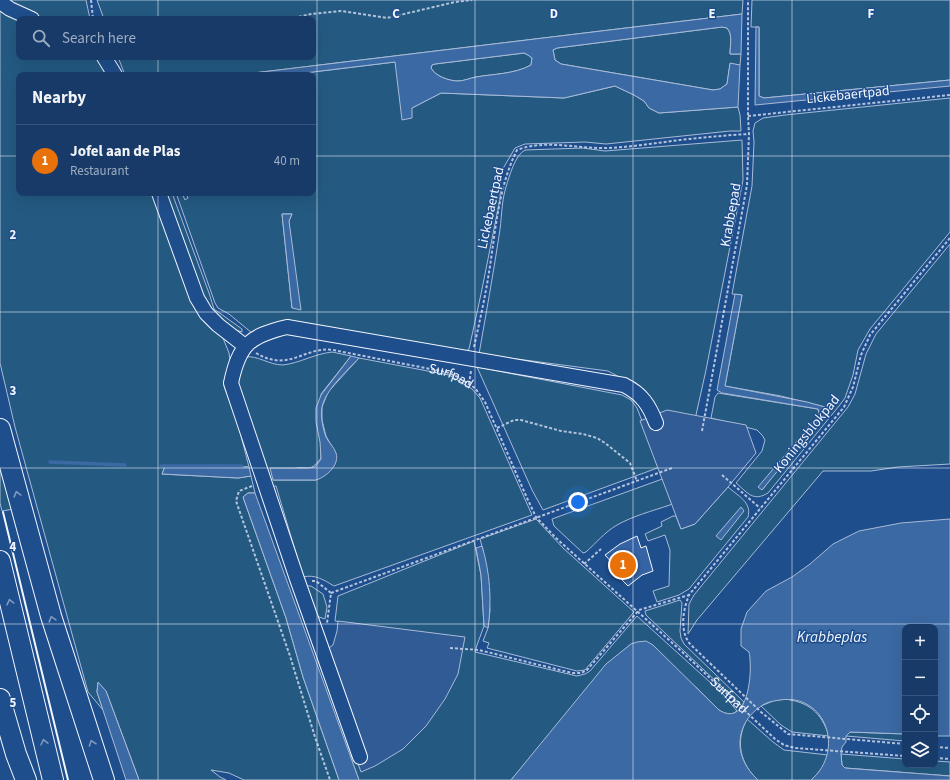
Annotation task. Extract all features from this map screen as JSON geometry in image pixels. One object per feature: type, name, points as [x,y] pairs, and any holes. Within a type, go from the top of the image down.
[{"type":"highway","points":[[0,429],[51,616],[104,780]]},
{"type":"highway","points":[[0,561],[53,780]]},
{"type":"highway","points":[[0,699],[16,754],[26,780]]},
{"type":"street","points":[[0,2],[10,9],[25,16]]},
{"type":"street","points":[[106,60],[113,72]]},
{"type":"street","points":[[160,196],[197,298],[206,313],[214,321],[245,346]]},
{"type":"street","name":"Surfpad","points":[[360,757],[320,630],[296,579],[231,383],[235,365],[245,346],[253,339],[269,331],[287,327],[624,385],[634,390],[643,398],[656,423]]},
{"type":"path","points":[[91,0],[94,16]]},
{"type":"path","points":[[302,16],[341,11],[387,18],[455,2],[472,0]]},
{"type":"path","name":"Krabbepad","points":[[702,430],[747,185],[749,134],[748,0]]},
{"type":"path","name":"Lickebaertpad","points":[[748,116],[950,95]]},
{"type":"path","name":"Lickebaertpad","points":[[469,384],[472,358],[488,279],[499,205],[505,178],[517,150],[526,146],[568,145],[606,148],[749,134]]},
{"type":"path","name":"Koningsblokpad","points":[[902,744],[788,734],[761,712],[687,640],[684,630],[686,602],[689,595],[844,407],[853,387],[861,355],[870,335],[950,238]]},
{"type":"path","name":"Surfpad","points":[[245,346],[259,355],[276,361],[291,360],[317,351],[328,350],[446,372],[469,384],[479,393],[485,402],[536,517],[556,538],[774,739],[784,745],[795,748],[902,756]]},
{"type":"path","points":[[321,346],[328,350]]},
{"type":"path","points":[[497,428],[514,420],[520,420],[544,425],[561,431],[583,434],[597,438],[630,463],[637,481]]},
{"type":"path","points":[[331,593],[672,468]]},
{"type":"path","points":[[722,475],[760,508]]},
{"type":"path","points":[[264,482],[239,491],[236,501],[290,656],[330,780]]},
{"type":"path","points":[[584,564],[601,549]]},
{"type":"path","points":[[296,579],[316,581],[331,593]]},
{"type":"path","points":[[320,630],[331,593]]},
{"type":"path","points":[[450,648],[479,650],[572,673],[581,673],[587,670],[639,610],[689,595]]},
{"type":"path","points":[[938,747],[950,748]]},
{"type":"path","points":[[938,758],[950,759]]},
{"type":"shaded area","points":[[7,0],[86,0],[89,16],[39,16]]},
{"type":"shaded area","points":[[97,0],[743,0],[742,14],[262,72],[124,72],[119,60],[316,60],[316,16],[103,16]]},
{"type":"shaded area","points":[[752,0],[950,0],[950,80],[764,98],[759,96],[759,27],[751,27]]},
{"type":"shaded area","points":[[0,8],[16,17],[16,60],[98,60],[106,72],[16,72],[16,196],[153,196],[189,297],[197,312],[207,325],[223,338],[230,360],[224,386],[238,424],[249,467],[165,466],[162,474],[238,478],[251,476],[255,493],[248,493],[243,497],[286,618],[303,677],[339,780],[244,780],[229,773],[211,770],[226,780],[139,780],[106,691],[98,683],[97,692],[103,710],[88,692],[15,427],[0,363]]},
{"type":"shaded area","points":[[722,27],[727,28],[730,33],[730,54],[741,54],[740,65],[730,64],[727,84],[720,89],[713,90],[561,64],[555,60],[553,50],[557,48]]},
{"type":"shaded area","points":[[524,53],[532,58],[531,65],[525,68],[462,81],[454,81],[443,78],[431,68],[432,65],[435,64]]},
{"type":"shaded area","points":[[395,62],[412,108],[441,93],[564,98],[615,86],[644,101],[649,108],[659,113],[738,107],[740,115],[741,131],[606,144],[585,142],[525,144],[515,148],[501,172],[500,199],[481,294],[469,349],[465,352],[292,322],[252,333],[229,314],[218,308],[215,303],[177,196],[183,196],[185,200],[188,198],[187,196],[316,196],[316,72],[313,72]],"holes":[[[282,214],[292,214],[289,221],[292,308]]]},
{"type":"shaded area","points":[[950,98],[950,232],[870,329],[858,350],[853,375],[845,398],[839,406],[768,493],[758,497],[747,493],[736,483],[762,451],[765,440],[757,430],[711,418],[715,397],[718,393],[818,409],[819,413],[817,417],[762,490],[825,407],[781,396],[725,386],[742,295],[732,294],[752,186],[753,131],[755,123],[763,118],[785,115]]},
{"type":"shaded area","points":[[742,140],[743,180],[694,424],[664,420],[625,380],[608,371],[479,354],[497,251],[504,193],[513,167],[521,153],[525,150],[583,148],[605,151]]},
{"type":"shaded area","points":[[166,196],[173,196],[214,309],[242,329],[242,332],[233,329],[216,316],[204,298]]},
{"type":"shaded area","points":[[950,244],[950,464],[898,467],[871,471],[823,471],[697,620],[688,634],[689,604],[694,595],[848,407],[855,394],[866,354],[876,334]]},
{"type":"shaded area","points":[[332,352],[351,356],[321,394],[321,458],[310,468],[293,469],[285,472],[273,480],[316,480],[336,454],[326,436],[322,420],[322,407],[328,392],[359,358],[449,375],[472,389],[480,398],[532,515],[334,586],[312,576],[303,577],[276,486],[269,487],[236,393],[237,372],[246,357],[254,357],[278,365],[283,365]]},
{"type":"shaded area","points":[[477,367],[622,395],[631,400],[637,408],[660,467],[543,510],[532,490]]},
{"type":"shaded area","points":[[667,410],[746,425],[756,453],[695,524],[681,529],[640,421]]},
{"type":"shaded area","points":[[0,455],[14,509],[2,511],[0,503]]},
{"type":"shaded area","points":[[665,478],[674,502],[670,505],[636,516],[617,525],[586,552],[583,553],[554,526],[552,519]]},
{"type":"shaded area","points":[[728,487],[740,496],[746,503],[749,512],[748,517],[689,589],[679,595],[657,602],[653,591],[669,586],[670,550],[665,535],[648,541],[645,534],[662,526],[661,522],[673,516],[676,516],[681,529],[695,524]]},
{"type":"shaded area","points":[[536,519],[563,548],[634,612],[585,670],[577,671],[487,648],[489,643],[483,641],[488,628],[490,610],[483,550],[480,539]]},
{"type":"shaded area","points":[[474,541],[481,575],[484,626],[475,652],[577,676],[590,671],[637,616],[723,694],[737,711],[732,714],[724,713],[719,710],[697,688],[631,644],[624,650],[511,780],[359,780],[350,756],[365,758],[348,623],[335,621],[338,596]]},
{"type":"shaded area","points":[[305,586],[311,586],[323,594],[327,607],[325,619],[316,616]]},
{"type":"shaded area","points":[[680,600],[682,603],[680,631],[684,644],[744,702],[742,706],[646,615],[645,611]]},
{"type":"shaded area","points":[[338,621],[465,637],[458,674],[445,699],[426,726],[403,749],[375,766],[361,772],[319,655],[333,645]]},
{"type":"shaded area","points":[[784,699],[793,700],[813,710],[822,721],[829,736],[792,732],[781,725],[761,706],[773,701]]},
{"type":"shaded area","points":[[747,719],[784,750],[828,755],[827,759],[819,772],[811,780],[758,780],[747,767],[741,752],[741,736]]},
{"type":"shaded area","points":[[850,732],[902,734],[902,741],[846,736]]},
{"type":"shaded area","points":[[841,754],[902,759],[902,768],[938,768],[938,761],[950,762],[950,776],[845,768],[842,765]]},
{"type":"water","points":[[742,14],[741,54],[730,54],[730,33],[727,28],[722,27],[557,48],[553,50],[555,60],[561,64],[713,90],[720,89],[727,84],[730,63],[740,65],[738,107],[659,113],[649,108],[644,101],[615,86],[564,98],[441,93],[412,108],[412,118],[402,120],[395,62],[313,72],[262,72]],"holes":[[[524,53],[532,58],[531,65],[525,68],[460,81],[443,78],[431,68],[432,65],[435,64]]]},
{"type":"water","points":[[756,27],[759,27],[759,96],[764,98],[950,80],[950,86],[755,105]]},
{"type":"water","points":[[282,214],[292,214],[289,221],[301,310],[292,308]]},
{"type":"water","points":[[735,294],[742,295],[725,386],[825,407],[825,413],[762,490],[758,487],[819,413],[818,409],[722,393],[717,390]]},
{"type":"water","points":[[351,356],[359,358],[332,387],[324,400],[321,410],[325,434],[337,457],[334,466],[328,473],[316,480],[273,480],[270,468],[315,467],[321,459],[320,442],[316,422],[316,408],[321,395]]},
{"type":"water","points":[[165,466],[249,467],[251,476],[238,478],[162,474]]},
{"type":"water","points":[[248,493],[255,493],[359,780],[339,780],[303,677],[286,618],[243,497]]},
{"type":"water","points":[[741,507],[744,511],[721,540],[716,536]]},
{"type":"water","name":"Krabbeplas","points":[[950,519],[950,736],[938,736],[938,624],[902,624],[902,734],[850,732],[846,736],[846,742],[842,747],[842,765],[845,768],[950,776],[950,780],[811,780],[822,768],[827,754],[828,740],[826,726],[819,714],[809,705],[796,700],[780,700],[762,705],[750,715],[742,730],[740,741],[741,753],[749,770],[758,780],[511,780],[606,664],[631,644],[637,642],[646,641],[653,645],[719,710],[729,714],[737,711],[743,705],[747,695],[749,683],[749,652],[741,646],[741,629],[747,612],[766,591],[792,577],[833,544],[859,531],[901,523]]},
{"type":"water","points":[[482,546],[490,587],[488,628],[484,626],[481,575],[476,548]]},
{"type":"water","points":[[98,682],[106,691],[139,780],[126,780],[97,692]]},
{"type":"building","points":[[637,536],[641,548],[646,546],[653,571],[642,575],[628,586],[617,575],[621,572],[617,570],[605,555],[620,544]]},
{"type":"waterway","points":[[50,462],[125,465]]},
{"type":"waterway","points":[[161,466],[242,466]]},
{"type":"wall","points":[[3,512],[68,780]]},
{"type":"place","name":"Jofel aan de Plas","points":[[623,565]]}]
